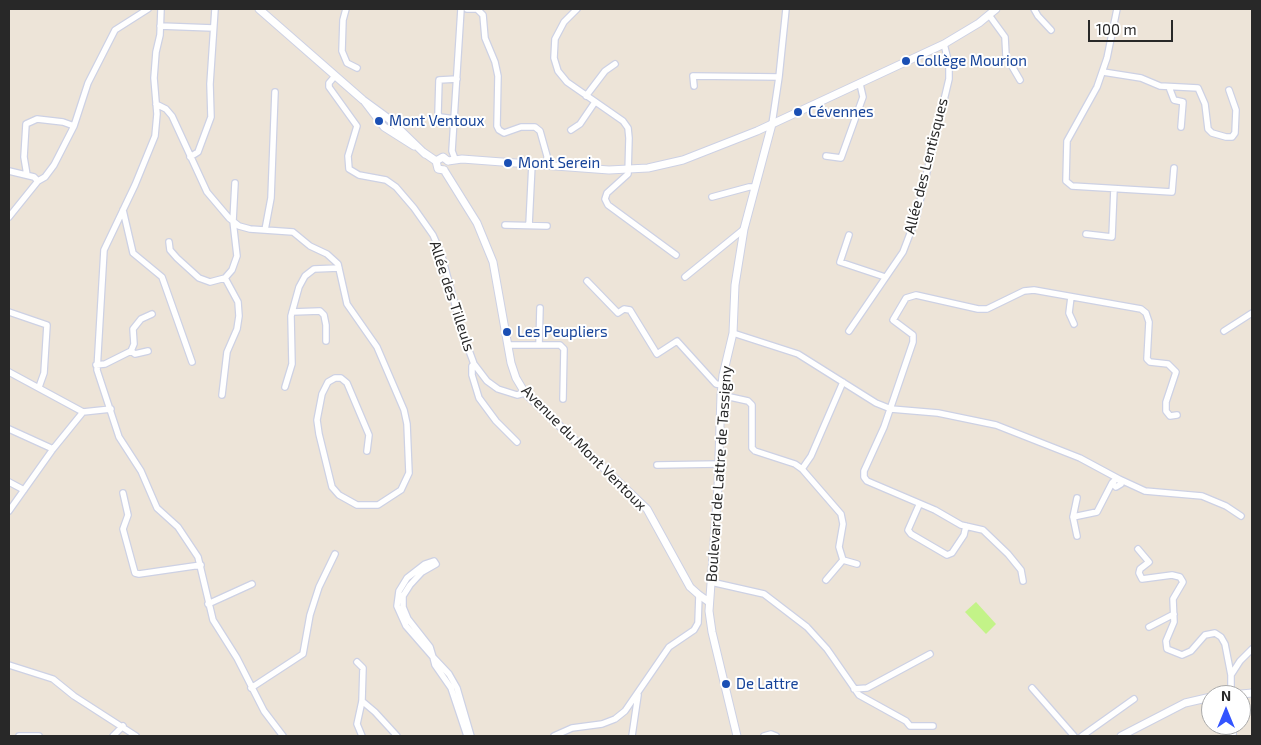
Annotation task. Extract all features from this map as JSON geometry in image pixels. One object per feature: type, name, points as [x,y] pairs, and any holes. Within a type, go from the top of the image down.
[{"type":"street","points":[[9,217],[11,210],[54,165],[74,126],[88,83],[115,30],[148,9]]},
{"type":"street","points":[[161,9],[154,78],[156,104],[155,136],[104,250],[96,365],[119,437],[141,471],[157,508],[178,527],[190,542],[201,565],[213,620],[264,711],[283,736]]},
{"type":"street","points":[[190,157],[198,152],[210,116],[214,9]]},
{"type":"street","points":[[259,9],[363,100],[382,113],[425,154],[436,161],[443,157],[451,160],[628,169],[666,165],[692,158],[772,124],[944,44],[996,9]]},
{"type":"street","points":[[346,9],[343,20],[342,51],[347,63],[357,68]]},
{"type":"street","points":[[444,170],[451,160],[452,153],[461,9]]},
{"type":"street","points":[[467,9],[478,9],[484,15],[485,38],[495,62],[498,76],[499,130],[504,133],[521,127],[535,127],[540,131],[548,156],[547,165]]},
{"type":"street","points":[[577,9],[564,22],[556,36],[554,58],[562,77],[586,96],[618,117],[628,128],[627,176],[607,193],[608,205],[676,255]]},
{"type":"street","points":[[772,124],[786,9]]},
{"type":"street","points":[[1034,9],[1051,30]]},
{"type":"street","points":[[1117,9],[1111,42],[1102,72],[1089,103],[1067,141],[1065,179],[1072,186],[1172,192],[1174,168]]},
{"type":"street","points":[[989,15],[1005,37],[1006,56],[1020,80]]},
{"type":"street","points":[[160,26],[213,28]]},
{"type":"street","name":"Allée des Lentisques","points":[[849,331],[903,252],[916,218],[949,78],[949,64],[944,44]]},
{"type":"street","points":[[586,96],[605,71],[615,64]]},
{"type":"street","points":[[1102,72],[1141,78],[1160,86],[1198,88],[1205,104],[1208,129],[1212,133],[1226,137],[1232,137],[1236,133],[1236,110],[1229,90]]},
{"type":"street","name":"Allée des Tilleuls","points":[[335,76],[329,83],[329,87],[357,126],[348,156],[349,169],[359,175],[386,180],[396,187],[424,222],[441,253],[453,291],[463,334],[474,364],[498,390],[517,395],[525,393]]},
{"type":"street","points":[[694,86],[693,76],[779,76]]},
{"type":"street","points":[[455,119],[440,117],[438,114],[439,80],[457,79]]},
{"type":"street","points":[[826,156],[841,158],[863,97],[860,84]]},
{"type":"street","points":[[1169,87],[1174,100],[1183,102],[1181,127]]},
{"type":"street","points":[[265,230],[272,198],[275,92]]},
{"type":"street","points":[[571,130],[580,124],[596,102]]},
{"type":"street","points":[[156,104],[166,108],[172,116],[207,192],[233,221],[239,226],[250,229],[288,231],[296,234],[310,246],[330,257],[339,268],[347,304],[377,347],[404,410],[407,424],[409,473],[406,481],[394,497],[378,505],[357,505],[339,495],[332,486],[327,473],[317,420],[324,389],[331,380],[341,378],[347,383],[369,435],[367,451]]},
{"type":"street","points":[[27,175],[24,157],[26,124],[37,119],[63,122],[74,126]]},
{"type":"street","name":"Boulevard de Lattre de Tassigny","points":[[737,736],[712,632],[710,602],[719,464],[721,395],[733,333],[735,285],[744,230],[772,124]]},
{"type":"street","name":"Avenue du Mont Ventoux","points":[[436,161],[438,169],[444,170],[473,215],[486,244],[498,282],[512,368],[525,393],[647,509],[657,524],[690,587],[710,602]]},
{"type":"street","points":[[529,225],[532,164]]},
{"type":"street","points":[[9,171],[27,175],[38,181]]},
{"type":"street","points":[[169,242],[170,250],[199,278],[210,282],[224,278],[232,270],[237,256],[233,221],[235,183]]},
{"type":"street","points":[[712,197],[749,187],[754,188]]},
{"type":"street","points":[[1086,234],[1112,237],[1114,189]]},
{"type":"street","points":[[123,210],[133,253],[162,277],[192,362]]},
{"type":"street","points":[[505,225],[547,226]]},
{"type":"street","points":[[685,277],[744,230]]},
{"type":"street","points":[[850,235],[840,262],[885,277]]},
{"type":"street","points":[[285,387],[292,364],[290,329],[292,312],[299,287],[308,273],[316,268],[339,268]]},
{"type":"street","points":[[222,395],[227,352],[237,329],[239,316],[238,302],[224,278]]},
{"type":"street","points":[[587,281],[618,313],[630,310],[656,354],[677,341],[716,384],[722,385]]},
{"type":"street","points":[[1023,581],[1021,570],[1008,554],[983,530],[966,526],[935,510],[919,505],[867,481],[864,477],[864,471],[891,409],[913,342],[913,335],[893,320],[908,296],[916,295],[978,309],[996,306],[1029,290],[1138,308],[1146,313],[1149,322],[1147,359],[1150,362],[1168,364],[1176,372],[1166,402],[1166,411],[1170,416],[1177,416]]},
{"type":"street","points":[[1071,297],[1069,313],[1074,324]]},
{"type":"street","points":[[539,345],[540,308]]},
{"type":"street","points":[[292,312],[320,311],[324,315],[326,341]]},
{"type":"street","points":[[9,312],[47,325],[44,373],[39,387]]},
{"type":"street","points":[[1224,331],[1252,313]]},
{"type":"street","points":[[96,365],[105,364],[131,351],[134,344],[133,329],[141,319],[152,314]]},
{"type":"street","points":[[733,333],[798,354],[876,403],[891,409],[938,413],[996,425],[1080,458],[1116,482],[1145,492],[1196,494],[1226,506],[1241,516]]},
{"type":"street","points":[[509,345],[560,345],[564,349],[563,399]]},
{"type":"street","points":[[131,351],[135,354],[148,350]]},
{"type":"street","name":"Allée des Tilleuls","points":[[474,364],[472,366],[472,375],[479,398],[496,420],[517,442]]},
{"type":"street","points":[[9,372],[83,412],[111,409]]},
{"type":"street","points":[[802,469],[810,456],[843,382]]},
{"type":"street","points":[[721,395],[748,401],[752,405],[752,448],[755,451],[795,464],[802,469],[841,514],[843,524],[839,547],[843,560]]},
{"type":"street","points":[[9,511],[53,448],[83,412]]},
{"type":"street","points":[[9,429],[53,448]]},
{"type":"street","points":[[657,465],[719,464]]},
{"type":"street","points":[[9,482],[24,490]]},
{"type":"street","points":[[1073,517],[1099,510],[1116,482]]},
{"type":"street","points":[[123,493],[128,515],[123,529],[134,572],[139,574],[201,565]]},
{"type":"street","points":[[1077,536],[1073,517],[1078,498]]},
{"type":"street","points":[[919,505],[908,530],[911,534],[947,555],[952,553],[964,535],[966,526]]},
{"type":"street","points":[[1138,549],[1149,562],[1140,569],[1139,574],[1142,578],[1172,575],[1182,579],[1183,586],[1173,599],[1173,627],[1166,641],[1169,651],[1182,656],[1191,652],[1205,635],[1215,633],[1221,637],[1225,644],[1231,685]]},
{"type":"street","points":[[251,688],[303,654],[310,615],[318,587],[335,554]]},
{"type":"street","points":[[843,560],[857,564]]},
{"type":"street","points":[[826,580],[843,560]]},
{"type":"street","points":[[467,736],[455,697],[435,665],[433,657],[424,637],[408,619],[403,602],[404,593],[410,585],[422,572],[436,564],[434,561],[425,564],[407,578],[398,591],[397,603],[400,617],[406,626],[433,657],[450,674],[457,688],[471,736]]},
{"type":"street","points":[[711,582],[757,591],[785,608],[827,649],[860,696],[906,721],[910,726],[933,726]]},
{"type":"street","points":[[208,604],[252,584]]},
{"type":"street","name":"Boulevard de Lattre de Tassigny","points":[[554,736],[572,728],[602,724],[615,719],[625,711],[669,648],[697,626],[699,595]]},
{"type":"street","points":[[1149,627],[1174,614]]},
{"type":"street","points":[[1231,675],[1240,661],[1252,649]]},
{"type":"street","points":[[854,689],[867,688],[930,654]]},
{"type":"street","points":[[357,662],[363,668],[362,701],[357,724],[362,736]]},
{"type":"street","points":[[9,664],[53,679],[74,696],[136,736]]},
{"type":"street","points":[[1032,688],[1074,736]]},
{"type":"street","name":"Boulevard de Lattre de Tassigny","points":[[632,736],[638,694]]},
{"type":"street","points":[[1082,736],[1134,699]]},
{"type":"street","points":[[1121,736],[1185,703],[1201,699]]},
{"type":"street","points":[[362,701],[397,736]]},
{"type":"street","points":[[113,736],[123,726]]},
{"type":"street","points":[[764,736],[771,734],[776,736]]},
{"type":"street","points":[[19,736],[39,736]]},
{"type":"green space","points":[[976,602],[996,624],[986,634],[965,612]]},
{"type":"place","name":"Collège Mourion","points":[[906,61]]},
{"type":"place","name":"Cévennes","points":[[798,112]]},
{"type":"place","name":"Mont Ventoux","points":[[379,121]]},
{"type":"place","name":"Mont Serein","points":[[508,163]]},
{"type":"place","name":"Les Peupliers","points":[[507,332]]},
{"type":"place","name":"De Lattre","points":[[726,684]]}]
